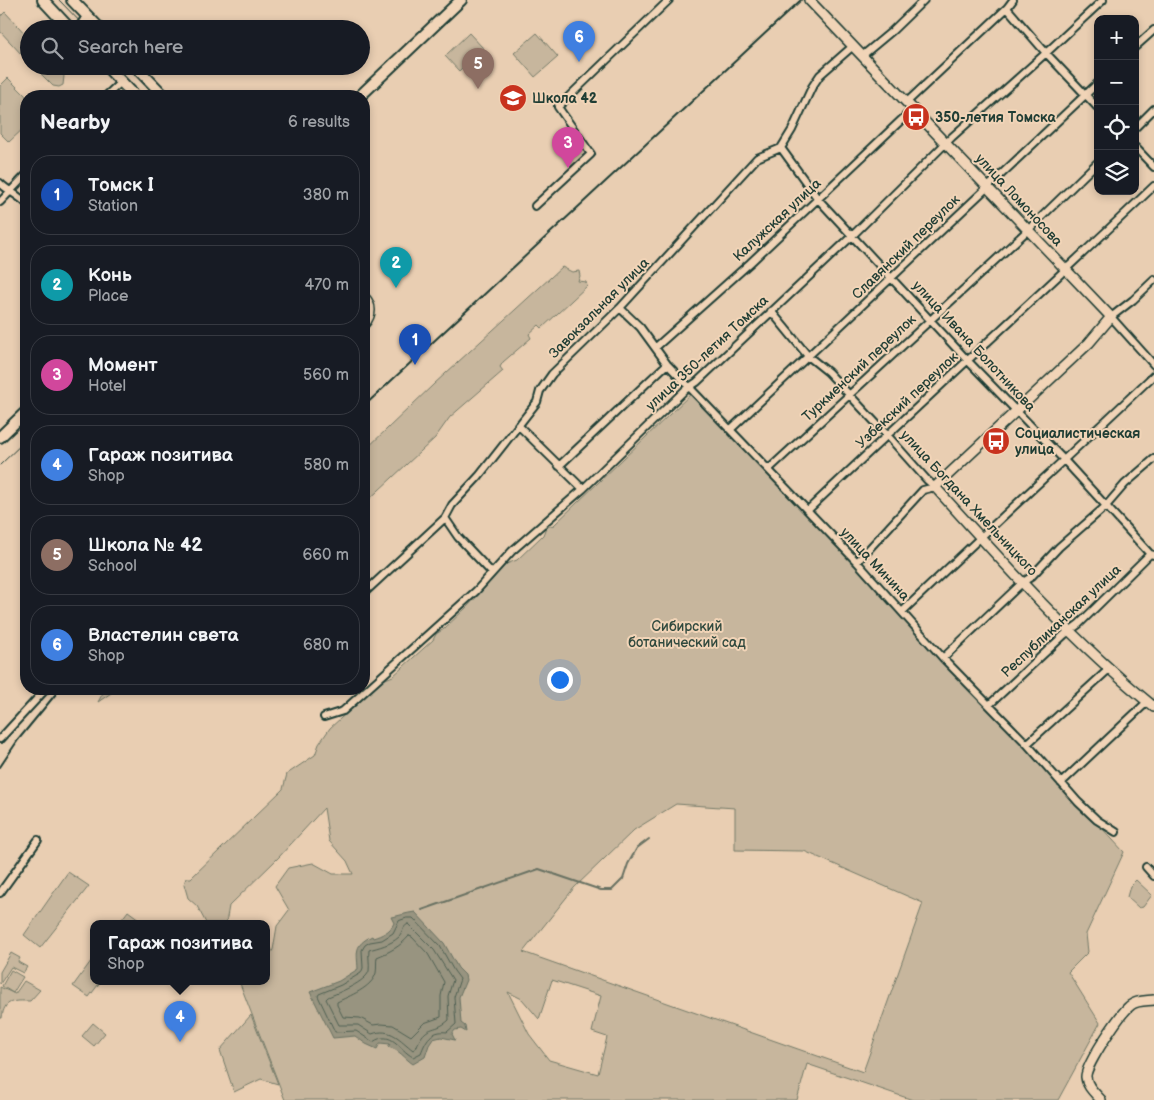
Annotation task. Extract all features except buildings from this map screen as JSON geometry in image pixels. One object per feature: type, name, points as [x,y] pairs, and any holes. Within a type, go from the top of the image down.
[{"type":"main road","points":[[72,0],[91,20]]},
{"type":"main road","points":[[366,90],[461,0]]},
{"type":"main road","points":[[49,2],[63,20]]},
{"type":"main road","points":[[114,75],[129,90]]},
{"type":"main road","points":[[144,75],[158,90]]},
{"type":"main road","points":[[0,437],[20,418]]},
{"type":"street","points":[[535,206],[591,154],[558,107],[669,0]]},
{"type":"street","name":"улица Ломоносова","points":[[809,0],[1111,317],[1154,365]]},
{"type":"street","points":[[862,56],[892,31],[924,0]]},
{"type":"street","name":"Калужская улица","points":[[656,347],[818,199],[1013,0]]},
{"type":"street","name":"улица 350-летия Томска","points":[[370,686],[476,591],[512,551],[583,489],[690,386],[697,382],[852,236],[946,143],[1103,0]]},
{"type":"street","points":[[1007,8],[1095,105]]},
{"type":"street","points":[[1139,43],[1154,30]]},
{"type":"street","points":[[781,148],[820,75],[853,46]]},
{"type":"street","points":[[112,90],[121,82]]},
{"type":"street","name":"Славянский переулок","points":[[731,429],[1094,87]]},
{"type":"street","points":[[1139,124],[1154,109]]},
{"type":"street","name":"улица Ивана Болотникова","points":[[781,148],[818,199],[1152,555]]},
{"type":"street","name":"Завокзальная улица","points":[[370,587],[445,518],[452,505],[479,476],[537,402],[540,391],[552,374],[620,308],[757,158],[781,148]]},
{"type":"street","points":[[1138,150],[1154,167]]},
{"type":"street","name":"Туркменский переулок","points":[[769,469],[1028,230],[1094,166]]},
{"type":"street","points":[[0,202],[20,182]]},
{"type":"street","points":[[0,183],[10,192],[20,196]]},
{"type":"street","name":"Узбекский переулок","points":[[808,510],[1154,186]]},
{"type":"street","points":[[857,562],[923,490],[935,487],[1089,343],[1111,317],[1154,280]]},
{"type":"street","name":"улица Минина","points":[[620,308],[640,327],[668,364],[857,562],[943,658],[1027,744],[1061,783],[1097,820],[1116,832]]},
{"type":"street","name":"улица Богдана Хмельницкого","points":[[771,311],[808,356],[828,372],[979,537],[1069,631],[1109,669],[1151,704]]},
{"type":"street","points":[[560,466],[668,364]]},
{"type":"street","points":[[902,612],[979,537],[1154,375]]},
{"type":"street","points":[[518,425],[583,489]]},
{"type":"street","points":[[943,658],[1023,582],[1031,578],[1059,547],[1106,506],[1125,484],[1154,459]]},
{"type":"street","points":[[445,518],[458,537],[492,573]]},
{"type":"street","name":"Республиканская улица","points":[[989,705],[1152,555]]},
{"type":"street","points":[[1027,744],[1109,669]]},
{"type":"street","points":[[0,739],[40,695]]},
{"type":"street","name":"улица 350-летия Томска","points":[[324,717],[342,711],[360,695]]},
{"type":"street","points":[[1061,783],[1151,704]]},
{"type":"street","points":[[0,893],[38,840]]},
{"type":"street","points":[[1146,868],[1154,876]]},
{"type":"street","points":[[1101,1100],[1086,1081],[1089,1065],[1121,1016],[1130,1006],[1134,1003],[1154,1000]]},
{"type":"green space","points":[[5,12],[20,28],[20,53],[0,31],[0,17]]},
{"type":"green space","points":[[469,33],[483,48],[459,71],[445,56]]},
{"type":"green space","points":[[537,33],[558,57],[535,77],[514,53]]},
{"type":"green space","points":[[42,75],[63,75],[63,85],[59,87],[53,86]]},
{"type":"green space","points":[[8,78],[20,90],[20,132],[9,142],[0,133],[0,86]]},
{"type":"green space","points":[[562,267],[572,272],[579,271],[578,281],[586,282],[587,286],[542,328],[539,325],[529,334],[531,338],[503,362],[500,367],[503,371],[450,417],[435,438],[370,498],[370,445]]},
{"type":"green space","name":"Сибирский ботанический сад","points":[[693,392],[856,564],[941,661],[1026,746],[1124,852],[1086,934],[1088,952],[1068,972],[1100,1023],[1058,1100],[913,1100],[807,1064],[797,1100],[285,1100],[241,985],[270,985],[270,954],[273,950],[277,926],[289,910],[275,886],[288,868],[313,863],[333,874],[353,874],[347,861],[329,841],[324,808],[279,857],[229,906],[227,920],[204,920],[197,906],[188,898],[184,884],[186,878],[191,878],[283,789],[287,774],[315,755],[319,744],[330,728],[366,695],[370,695],[370,692],[383,680],[393,676],[433,640],[436,634],[444,629],[468,606],[506,564],[517,560],[543,535],[546,527],[554,525]],"holes":[[[676,804],[735,808],[735,850],[804,851],[923,903],[863,1072],[523,952],[574,888],[634,830]],[[552,980],[601,996],[592,1032],[607,1037],[598,1074],[549,1060],[529,1034],[508,992],[522,999],[539,1019]]]},
{"type":"green space","points":[[102,695],[108,695],[98,702]]},
{"type":"green space","points":[[68,872],[89,886],[40,948],[24,935]]},
{"type":"green space","points":[[1136,880],[1152,895],[1143,907],[1139,908],[1127,897],[1130,886]]},
{"type":"green space","points":[[128,911],[140,920],[121,920]]},
{"type":"green space","points":[[11,953],[20,958],[18,962],[27,967],[23,973],[11,967],[0,984],[0,972]]},
{"type":"green space","points":[[90,963],[90,985],[98,985],[89,997],[73,986]]},
{"type":"green space","points":[[11,970],[23,977],[13,993],[2,986]]},
{"type":"green space","points":[[24,981],[40,990],[30,1001],[15,1001],[8,1004],[5,1007],[2,1018],[0,1018],[0,987],[15,994]]},
{"type":"green space","points":[[251,1015],[278,1084],[261,1079],[234,1092],[220,1050]]},
{"type":"green space","points":[[93,1023],[105,1033],[94,1046],[82,1036]]},
{"type":"water","points":[[415,912],[444,943],[458,968],[465,975],[466,980],[459,997],[461,1023],[465,1026],[466,1032],[461,1029],[455,1030],[452,1034],[455,1040],[441,1037],[433,1039],[425,1057],[413,1064],[399,1052],[388,1047],[390,1044],[380,1043],[377,1049],[355,1036],[333,1038],[310,992],[339,981],[358,969],[357,953],[362,942],[372,936],[373,938],[388,931],[394,923],[391,917]]},
{"type":"waterway","points":[[422,910],[539,869],[601,890],[612,890],[623,879],[628,864],[637,848],[649,839]]},
{"type":"tram line","points":[[59,0],[78,20]]},
{"type":"tram line","points":[[137,75],[151,90]]},
{"type":"tram line","points":[[0,465],[20,446]]},
{"type":"railway","points":[[370,400],[801,0]]},
{"type":"railway","points":[[0,767],[18,740],[55,695]]},
{"type":"place","name":"Властелин света","points":[[579,62]]},
{"type":"place","name":"Школа № 42","points":[[478,89]]},
{"type":"place","name":"Школа 42","points":[[513,98]]},
{"type":"place","name":"350-летия Томска","points":[[916,117]]},
{"type":"place","name":"Момент","points":[[568,168]]},
{"type":"place","name":"Конь","points":[[396,288]]},
{"type":"place","name":"Томск I","points":[[415,365]]},
{"type":"place","name":"Социалистическая улица","points":[[996,441]]},
{"type":"place","name":"Гараж позитива","points":[[180,1042]]}]
